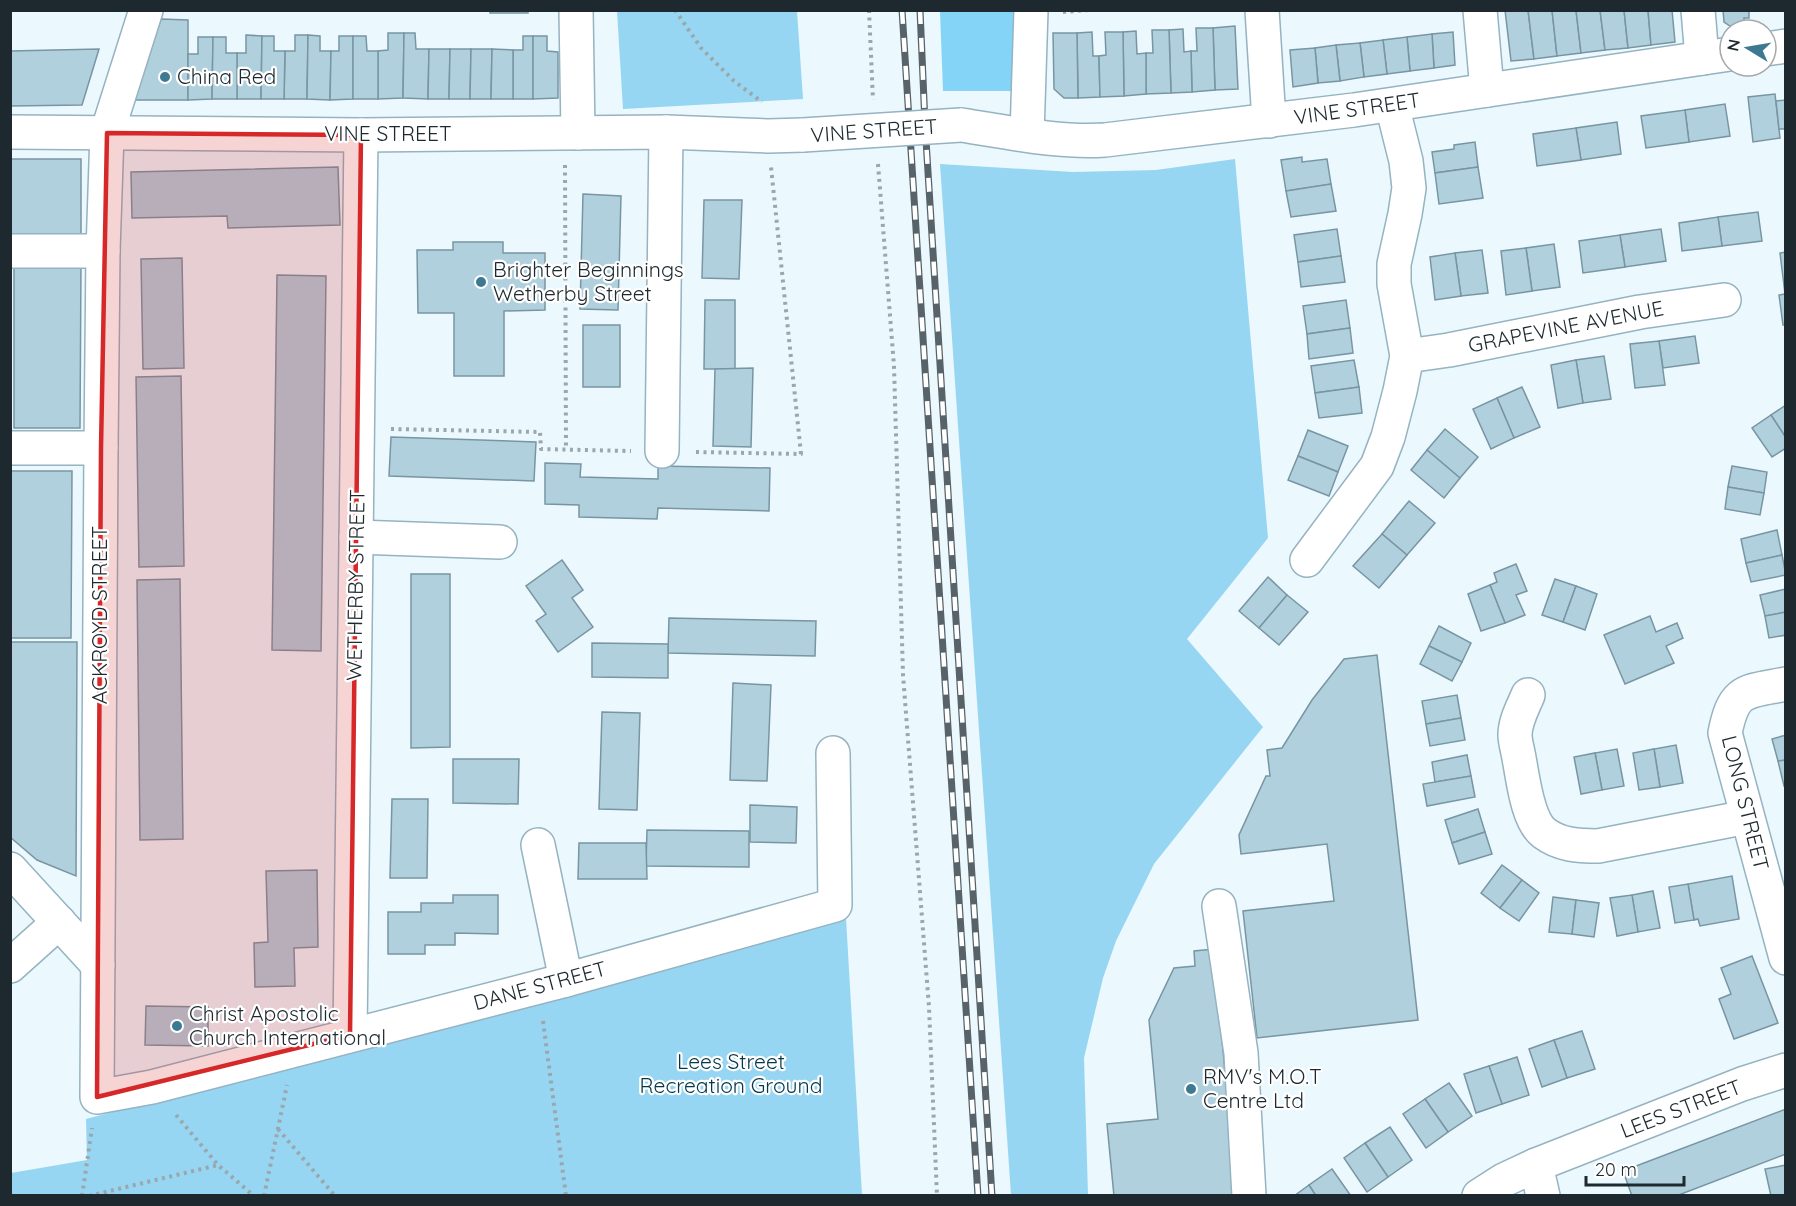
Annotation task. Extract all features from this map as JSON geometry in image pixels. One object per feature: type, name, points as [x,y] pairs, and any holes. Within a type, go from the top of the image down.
[{"type":"street","name":"ACKROYD STREET","points":[[97,1097],[100,448],[107,133],[146,10]]},
{"type":"street","points":[[571,133],[576,10]]},
{"type":"street","points":[[1027,135],[1030,10]]},
{"type":"street","points":[[1262,10],[1269,121]]},
{"type":"street","points":[[1480,10],[1487,90]]},
{"type":"street","points":[[1698,10],[1716,56]]},
{"type":"street","name":"VINE STREET","points":[[10,132],[362,135],[666,132],[795,136],[961,125],[1027,135],[1091,141],[1392,105],[1716,56]]},
{"type":"street","points":[[1307,560],[1377,466],[1390,428],[1407,356],[1394,284],[1394,264],[1409,188],[1406,161],[1392,105]]},
{"type":"street","points":[[662,451],[666,132]]},
{"type":"street","name":"WETHERBY STREET","points":[[350,1035],[362,135]]},
{"type":"street","points":[[10,251],[103,251]]},
{"type":"street","name":"GRAPEVINE AVENUE","points":[[1407,356],[1449,350],[1640,312],[1724,300]]},
{"type":"street","points":[[10,448],[100,448]]},
{"type":"street","points":[[357,537],[500,542]]},
{"type":"street","name":"LONG STREET","points":[[1785,684],[1749,691],[1736,700],[1730,711],[1725,733],[1785,958]]},
{"type":"street","points":[[1528,695],[1518,719],[1515,735],[1527,799],[1535,821],[1543,832],[1558,841],[1576,846],[1598,846],[1747,816]]},
{"type":"street","name":"DANE STREET","points":[[97,1097],[152,1087],[295,1050],[552,983],[835,905],[833,753]]},
{"type":"street","points":[[538,845],[552,983]]},
{"type":"street","points":[[10,869],[98,965]]},
{"type":"street","points":[[1219,906],[1241,1053],[1249,1196]]},
{"type":"street","points":[[10,966],[59,922]]},
{"type":"street","name":"LEES STREET","points":[[1479,1196],[1504,1180],[1540,1180],[1742,1084],[1785,1070]]},
{"type":"path","points":[[675,10],[701,48],[734,81],[773,110],[795,136]]},
{"type":"path","points":[[869,10],[873,108]]},
{"type":"path","points":[[566,450],[571,133]]},
{"type":"path","points":[[877,155],[894,366],[903,675],[929,1007],[937,1196]]},
{"type":"path","points":[[552,983],[566,1196]]},
{"type":"path","points":[[264,1196],[295,1050]]},
{"type":"path","points":[[152,1087],[218,1165],[254,1196]]},
{"type":"path","points":[[82,1196],[97,1097]]},
{"type":"path","points":[[278,1128],[335,1196]]},
{"type":"path","points":[[89,1196],[218,1165]]},
{"type":"highlighted area","points":[[107,133],[361,135],[350,1035],[97,1097],[101,448]]},
{"type":"green space","points":[[617,11],[797,11],[803,99],[623,109]]},
{"type":"green space","points":[[1235,159],[1268,538],[1187,639],[1263,727],[1154,864],[1116,941],[1103,978],[1084,1058],[1088,1195],[1011,1195],[940,164],[1073,172],[1156,170]]},
{"type":"green space","name":"Lees Street Recreation Ground","points":[[846,918],[862,1195],[11,1196],[11,1173],[87,1160],[86,1119]]},
{"type":"shaded area","points":[[940,11],[1016,11],[1016,91],[943,91]]},
{"type":"building","points":[[490,10],[528,10],[528,13],[490,13]]},
{"type":"building","points":[[1505,10],[1528,10],[1534,59],[1511,61]]},
{"type":"building","points":[[1528,10],[1552,10],[1557,56],[1534,59]]},
{"type":"building","points":[[1552,10],[1576,10],[1581,53],[1557,56]]},
{"type":"building","points":[[1576,10],[1600,10],[1605,50],[1581,53]]},
{"type":"building","points":[[1600,10],[1624,10],[1628,48],[1605,50]]},
{"type":"building","points":[[1624,10],[1648,10],[1651,45],[1628,48]]},
{"type":"building","points":[[1648,10],[1672,10],[1675,42],[1651,45]]},
{"type":"building","points":[[1723,10],[1749,10],[1749,18],[1724,18]]},
{"type":"building","name":"China Red","points":[[161,19],[188,20],[188,100],[134,100]]},
{"type":"building","points":[[1235,26],[1238,89],[1215,90],[1213,28]]},
{"type":"building","points":[[1196,28],[1213,28],[1215,90],[1192,92],[1191,51],[1197,51]]},
{"type":"building","points":[[1183,29],[1184,52],[1191,51],[1192,92],[1171,93],[1169,30]]},
{"type":"building","points":[[1152,30],[1169,30],[1171,93],[1146,94],[1146,53],[1153,53]]},
{"type":"building","points":[[1136,31],[1137,54],[1146,53],[1146,94],[1124,96],[1123,32]]},
{"type":"building","points":[[1092,32],[1093,56],[1099,56],[1100,97],[1078,98],[1077,33]]},
{"type":"building","points":[[1105,32],[1123,32],[1124,96],[1100,97],[1099,56],[1106,55]]},
{"type":"building","points":[[1453,32],[1455,65],[1434,68],[1432,34]]},
{"type":"building","points":[[388,33],[404,33],[403,98],[378,99],[378,51],[388,50]]},
{"type":"building","points":[[404,33],[415,33],[416,49],[429,49],[428,99],[403,98]]},
{"type":"building","points":[[1053,33],[1077,33],[1078,98],[1064,98],[1054,89]]},
{"type":"building","points":[[1432,34],[1434,68],[1410,71],[1407,37]]},
{"type":"building","points":[[246,35],[262,36],[261,99],[237,99],[237,53],[246,53]]},
{"type":"building","points":[[295,35],[308,35],[307,99],[284,99],[285,51],[295,51]]},
{"type":"building","points":[[308,35],[320,36],[320,51],[331,51],[330,100],[307,99]]},
{"type":"building","points":[[262,36],[274,36],[274,51],[285,51],[284,99],[261,99]]},
{"type":"building","points":[[339,36],[353,36],[353,99],[330,100],[331,51],[339,51]]},
{"type":"building","points":[[353,36],[366,36],[367,51],[378,51],[378,99],[353,99]]},
{"type":"building","points":[[523,36],[533,36],[533,99],[513,99],[513,50],[523,50]]},
{"type":"building","points":[[533,36],[547,36],[547,51],[558,52],[558,98],[533,99]]},
{"type":"building","points":[[198,37],[213,37],[212,99],[188,100],[188,54],[198,54]]},
{"type":"building","points":[[213,37],[226,37],[226,53],[237,53],[237,99],[212,99]]},
{"type":"building","points":[[1407,37],[1410,71],[1387,74],[1383,40]]},
{"type":"building","points":[[1383,40],[1387,74],[1364,77],[1360,43]]},
{"type":"building","points":[[1360,43],[1364,77],[1340,81],[1336,45]]},
{"type":"building","points":[[1336,45],[1340,81],[1318,83],[1315,48]]},
{"type":"building","points":[[1315,48],[1318,83],[1293,87],[1290,50]]},
{"type":"building","points":[[99,49],[82,105],[10,106],[10,51]]},
{"type":"building","points":[[429,49],[450,49],[449,99],[428,99]]},
{"type":"building","points":[[450,49],[471,49],[470,99],[449,99]]},
{"type":"building","points":[[471,49],[492,49],[491,99],[470,99]]},
{"type":"building","points":[[492,49],[513,50],[513,99],[491,99]]},
{"type":"building","points":[[1775,94],[1780,138],[1753,142],[1748,97]]},
{"type":"building","points":[[1786,100],[1786,129],[1779,129],[1776,101]]},
{"type":"building","points":[[1725,104],[1730,136],[1689,142],[1685,110]]},
{"type":"building","points":[[1685,110],[1689,142],[1646,148],[1641,116]]},
{"type":"building","points":[[1617,122],[1621,154],[1581,160],[1576,128]]},
{"type":"building","points":[[1576,128],[1581,160],[1537,166],[1533,134]]},
{"type":"building","points":[[1475,142],[1478,167],[1435,173],[1432,152],[1454,149],[1454,145]]},
{"type":"building","points":[[1302,157],[1302,162],[1327,159],[1331,184],[1286,191],[1281,160]]},
{"type":"building","points":[[10,159],[81,159],[81,238],[10,238]]},
{"type":"building","points":[[338,167],[340,225],[228,228],[227,216],[132,218],[131,172]]},
{"type":"building","points":[[1478,167],[1483,198],[1439,204],[1435,173]]},
{"type":"building","points":[[1331,184],[1336,211],[1291,217],[1286,191]]},
{"type":"building","points":[[583,194],[621,196],[618,310],[580,309]]},
{"type":"building","points":[[704,200],[742,200],[739,279],[702,278]]},
{"type":"building","points":[[1758,212],[1762,241],[1722,246],[1718,217]]},
{"type":"building","points":[[1718,217],[1722,246],[1682,251],[1679,223]]},
{"type":"building","points":[[1337,229],[1341,256],[1298,262],[1294,235]]},
{"type":"building","points":[[1661,229],[1666,261],[1625,267],[1620,235]]},
{"type":"building","points":[[1620,235],[1625,267],[1583,273],[1579,241]]},
{"type":"building","name":"Brighter Beginnings Wetherby Street","points":[[453,242],[503,242],[503,253],[545,253],[545,310],[504,311],[504,376],[454,376],[454,313],[418,313],[417,250],[453,250]]},
{"type":"building","points":[[1554,244],[1560,287],[1532,291],[1526,248]]},
{"type":"building","points":[[1526,248],[1532,291],[1506,295],[1501,251]]},
{"type":"building","points":[[1482,250],[1488,293],[1461,296],[1455,253]]},
{"type":"building","points":[[1786,252],[1786,294],[1785,294],[1780,253]]},
{"type":"building","points":[[1455,253],[1461,296],[1435,300],[1430,257]]},
{"type":"building","points":[[1341,256],[1345,282],[1301,287],[1298,262]]},
{"type":"building","points":[[182,258],[184,368],[143,369],[141,259]]},
{"type":"building","points":[[14,261],[81,261],[80,428],[14,428]]},
{"type":"building","points":[[277,275],[326,276],[321,651],[272,650]]},
{"type":"building","points":[[1785,294],[1786,325],[1783,325],[1779,295]]},
{"type":"building","points":[[705,300],[735,300],[735,369],[704,369]]},
{"type":"building","points":[[1346,300],[1350,328],[1307,334],[1303,306]]},
{"type":"building","points":[[583,325],[620,325],[620,387],[583,387]]},
{"type":"building","points":[[1350,328],[1353,353],[1309,359],[1307,334]]},
{"type":"building","points":[[1695,336],[1699,363],[1663,368],[1659,341]]},
{"type":"building","points":[[1659,341],[1665,385],[1635,388],[1630,344]]},
{"type":"building","points":[[1604,356],[1611,399],[1583,403],[1576,360]]},
{"type":"building","points":[[1354,360],[1359,387],[1315,393],[1311,366]]},
{"type":"building","points":[[1576,360],[1583,403],[1558,408],[1551,365]]},
{"type":"building","points":[[753,368],[751,447],[713,446],[715,369]]},
{"type":"building","points":[[181,376],[184,566],[139,567],[136,377]]},
{"type":"building","points":[[1359,387],[1362,413],[1319,418],[1315,393]]},
{"type":"building","points":[[1522,387],[1540,427],[1514,438],[1497,398]]},
{"type":"building","points":[[1497,398],[1514,438],[1491,449],[1473,409]]},
{"type":"building","points":[[1786,405],[1786,438],[1771,415]]},
{"type":"building","points":[[1771,415],[1786,438],[1786,448],[1772,457],[1752,428]]},
{"type":"building","points":[[1445,429],[1478,457],[1460,478],[1427,450]]},
{"type":"building","points":[[1308,430],[1348,446],[1338,472],[1298,456]]},
{"type":"building","points":[[391,437],[536,442],[534,481],[389,476]]},
{"type":"building","points":[[1427,450],[1460,478],[1444,498],[1411,470]]},
{"type":"building","points":[[1298,456],[1338,472],[1329,496],[1288,480]]},
{"type":"building","points":[[545,463],[581,464],[580,477],[658,479],[658,466],[770,468],[769,511],[658,508],[657,519],[579,517],[579,505],[545,504]]},
{"type":"building","points":[[1732,466],[1767,472],[1764,493],[1728,487]]},
{"type":"building","points":[[10,471],[72,471],[71,638],[10,638]]},
{"type":"building","points":[[1728,487],[1764,493],[1760,515],[1725,509]]},
{"type":"building","points":[[1409,501],[1435,523],[1407,555],[1382,534]]},
{"type":"building","points":[[1777,530],[1782,555],[1746,563],[1741,539]]},
{"type":"building","points":[[1382,534],[1407,555],[1379,588],[1353,566]]},
{"type":"building","points":[[1782,555],[1786,575],[1751,582],[1746,563]]},
{"type":"building","points":[[562,560],[583,590],[572,598],[593,627],[558,652],[536,621],[546,614],[526,586]]},
{"type":"building","points":[[1516,564],[1527,591],[1516,595],[1525,615],[1505,623],[1490,585],[1497,582],[1494,573]]},
{"type":"building","points":[[411,574],[450,574],[450,747],[411,748]]},
{"type":"building","points":[[1268,577],[1287,595],[1259,628],[1239,611]]},
{"type":"building","points":[[180,579],[183,839],[140,840],[137,580]]},
{"type":"building","points":[[1555,579],[1576,586],[1563,622],[1542,615]]},
{"type":"building","points":[[1490,585],[1505,623],[1481,631],[1468,594]]},
{"type":"building","points":[[1576,586],[1597,594],[1585,630],[1563,622]]},
{"type":"building","points":[[1786,589],[1786,612],[1765,616],[1760,595]]},
{"type":"building","points":[[1287,595],[1308,612],[1279,645],[1259,628]]},
{"type":"building","points":[[1786,612],[1786,635],[1769,638],[1765,616]]},
{"type":"building","points":[[1650,616],[1656,632],[1677,623],[1683,638],[1666,646],[1674,663],[1625,684],[1604,635]]},
{"type":"building","points":[[669,618],[816,621],[815,656],[668,653]]},
{"type":"building","points":[[1439,626],[1471,643],[1462,662],[1429,646]]},
{"type":"building","points":[[10,642],[77,642],[76,876],[37,860],[10,837]]},
{"type":"building","points":[[592,643],[668,644],[668,678],[592,677]]},
{"type":"building","points":[[1429,646],[1462,662],[1452,681],[1420,664]]},
{"type":"building","points":[[1377,655],[1418,1020],[1257,1038],[1243,911],[1334,901],[1327,844],[1241,854],[1239,835],[1266,776],[1270,776],[1267,750],[1282,748],[1312,700],[1344,659]]},
{"type":"building","points":[[733,683],[771,685],[767,781],[730,780]]},
{"type":"building","points":[[1457,695],[1461,718],[1426,724],[1422,701]]},
{"type":"building","points":[[602,712],[640,713],[637,810],[599,809]]},
{"type":"building","points":[[1461,718],[1465,740],[1430,746],[1426,724]]},
{"type":"building","points":[[1786,735],[1786,760],[1778,761],[1772,739]]},
{"type":"building","points":[[1676,745],[1683,783],[1660,787],[1654,749]]},
{"type":"building","points":[[1617,749],[1624,786],[1602,790],[1595,753]]},
{"type":"building","points":[[1654,749],[1660,787],[1639,790],[1633,753]]},
{"type":"building","points":[[1595,753],[1602,790],[1581,794],[1574,757]]},
{"type":"building","points":[[1467,755],[1471,776],[1435,782],[1432,762]]},
{"type":"building","points":[[453,759],[519,759],[518,804],[453,803]]},
{"type":"building","points":[[1786,760],[1786,785],[1784,786],[1778,761]]},
{"type":"building","points":[[1471,776],[1475,797],[1427,806],[1423,784]]},
{"type":"building","points":[[392,799],[428,799],[427,878],[390,878]]},
{"type":"building","points":[[750,805],[797,807],[796,843],[750,842]]},
{"type":"building","points":[[1478,809],[1485,832],[1452,843],[1445,820]]},
{"type":"building","points":[[647,830],[749,831],[749,867],[646,866]]},
{"type":"building","points":[[1485,832],[1492,854],[1459,864],[1452,843]]},
{"type":"building","points":[[579,843],[646,843],[647,879],[578,879]]},
{"type":"building","points":[[1502,865],[1522,880],[1500,908],[1481,893]]},
{"type":"building","points":[[317,870],[318,947],[294,948],[295,986],[255,987],[254,943],[268,942],[266,871]]},
{"type":"building","points":[[1732,876],[1739,919],[1700,926],[1698,919],[1694,920],[1688,884]]},
{"type":"building","points":[[1522,880],[1539,893],[1519,921],[1500,908]]},
{"type":"building","points":[[1688,884],[1694,920],[1675,923],[1669,887]]},
{"type":"building","points":[[1653,891],[1660,928],[1638,932],[1632,895]]},
{"type":"building","points":[[453,895],[498,895],[498,934],[455,933],[455,945],[425,945],[425,954],[388,954],[388,912],[421,912],[421,903],[453,903]]},
{"type":"building","points":[[1632,895],[1638,932],[1617,936],[1610,898]]},
{"type":"building","points":[[1553,897],[1576,900],[1572,934],[1549,932]]},
{"type":"building","points":[[1576,900],[1599,903],[1594,937],[1572,934]]},
{"type":"building","name":"RMV's M.O.T Centre Ltd","points":[[1214,949],[1236,1196],[1114,1196],[1107,1124],[1158,1119],[1149,1020],[1174,968],[1195,966],[1194,951]]},
{"type":"building","points":[[1752,956],[1778,1023],[1734,1039],[1719,999],[1731,994],[1721,968]]},
{"type":"building","name":"Christ Apostolic Church International","points":[[146,1006],[208,1007],[208,1046],[145,1045]]},
{"type":"building","points":[[1582,1031],[1595,1069],[1567,1078],[1554,1040]]},
{"type":"building","points":[[1554,1040],[1567,1078],[1542,1087],[1529,1049]]},
{"type":"building","points":[[1517,1057],[1529,1095],[1502,1104],[1489,1066]]},
{"type":"building","points":[[1489,1066],[1502,1104],[1476,1113],[1464,1074]]},
{"type":"building","points":[[1449,1083],[1472,1116],[1448,1132],[1425,1099]]},
{"type":"building","points":[[1425,1099],[1448,1132],[1426,1148],[1403,1114]]},
{"type":"building","points":[[1786,1109],[1786,1154],[1676,1196],[1632,1196],[1623,1171]]},
{"type":"building","points":[[1390,1127],[1412,1160],[1388,1177],[1365,1143]]},
{"type":"building","points":[[1365,1143],[1388,1177],[1367,1192],[1344,1158]]},
{"type":"building","points":[[1786,1165],[1786,1196],[1771,1196],[1765,1169]]},
{"type":"building","points":[[1332,1169],[1351,1196],[1316,1196],[1309,1185]]},
{"type":"building","points":[[1309,1185],[1316,1196],[1294,1196]]},
{"type":"railway","points":[[902,10],[978,1196]]},
{"type":"railway","points":[[920,10],[925,124],[992,1196]]},
{"type":"place","name":"China Red","points":[[165,77]]},
{"type":"place","name":"Brighter Beginnings Wetherby Street","points":[[481,282]]},
{"type":"place","name":"Christ Apostolic Church International","points":[[177,1026]]},
{"type":"place","name":"RMV's M.O.T Centre Ltd","points":[[1191,1089]]}]
